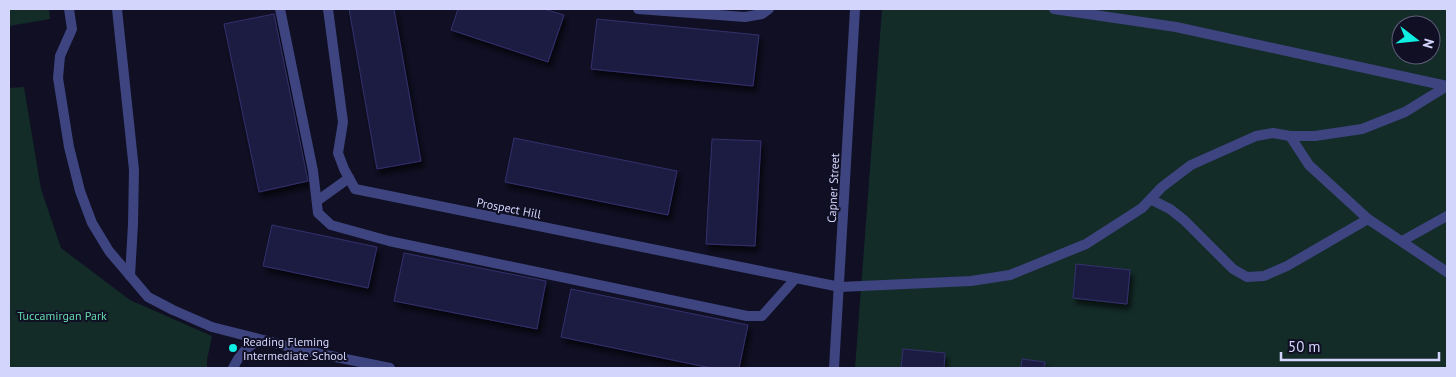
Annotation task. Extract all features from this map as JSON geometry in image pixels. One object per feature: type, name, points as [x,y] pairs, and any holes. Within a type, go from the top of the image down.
[{"type":"street","points":[[69,9],[72,29],[60,56],[58,78],[69,147],[80,191],[92,223],[110,252],[148,297],[212,327],[260,340],[390,368]]},
{"type":"street","points":[[117,9],[134,170],[130,276]]},
{"type":"street","points":[[280,9],[313,171],[318,213],[330,225],[388,241],[747,316],[762,316],[795,279]]},
{"type":"street","name":"Prospect Hill","points":[[328,9],[343,122],[338,153],[355,189],[840,288],[971,280],[1010,275],[1086,244],[1142,208],[1152,200],[1162,187],[1191,165],[1256,136],[1274,133],[1290,136],[1315,136],[1362,129],[1405,112],[1447,86]]},
{"type":"street","points":[[638,9],[745,17],[762,14],[769,9]]},
{"type":"street","name":"Capner Street","points":[[834,368],[855,9]]},
{"type":"street","points":[[1054,9],[1176,28],[1447,86]]},
{"type":"street","points":[[1290,136],[1309,165],[1368,219],[1447,272]]},
{"type":"street","points":[[316,201],[349,178]]},
{"type":"street","points":[[1152,200],[1170,209],[1184,220],[1233,269],[1247,277],[1264,276],[1287,266],[1368,219]]},
{"type":"street","points":[[1402,241],[1447,216]]},
{"type":"street","points":[[233,368],[240,355],[248,347],[260,340]]},
{"type":"green space","points":[[9,9],[49,9],[50,19],[9,26]]},
{"type":"green space","points":[[882,9],[1447,9],[1447,368],[855,368]]},
{"type":"green space","name":"Tuccamirgan Park","points":[[24,87],[41,189],[61,248],[130,300],[212,336],[207,368],[9,368],[9,88]]},
{"type":"building","points":[[349,9],[394,9],[421,161],[377,169]]},
{"type":"building","points":[[458,9],[544,9],[564,15],[548,62],[451,30]]},
{"type":"building","points":[[274,14],[308,181],[259,192],[224,24]]},
{"type":"building","points":[[597,19],[759,35],[753,86],[591,69]]},
{"type":"building","points":[[514,138],[677,171],[668,215],[505,182]]},
{"type":"building","points":[[712,139],[761,141],[755,246],[706,244]]},
{"type":"building","points":[[272,225],[377,247],[368,288],[263,266]]},
{"type":"building","points":[[404,253],[546,281],[537,329],[394,301]]},
{"type":"building","points":[[1076,264],[1130,270],[1127,304],[1073,298]]},
{"type":"building","points":[[571,289],[748,325],[739,368],[711,368],[561,337]]},
{"type":"building","points":[[903,349],[945,353],[944,368],[901,368]]},
{"type":"building","points":[[1022,359],[1045,362],[1044,368],[1021,368]]},
{"type":"place","name":"Reading Fleming Intermediate School","points":[[233,348]]}]
